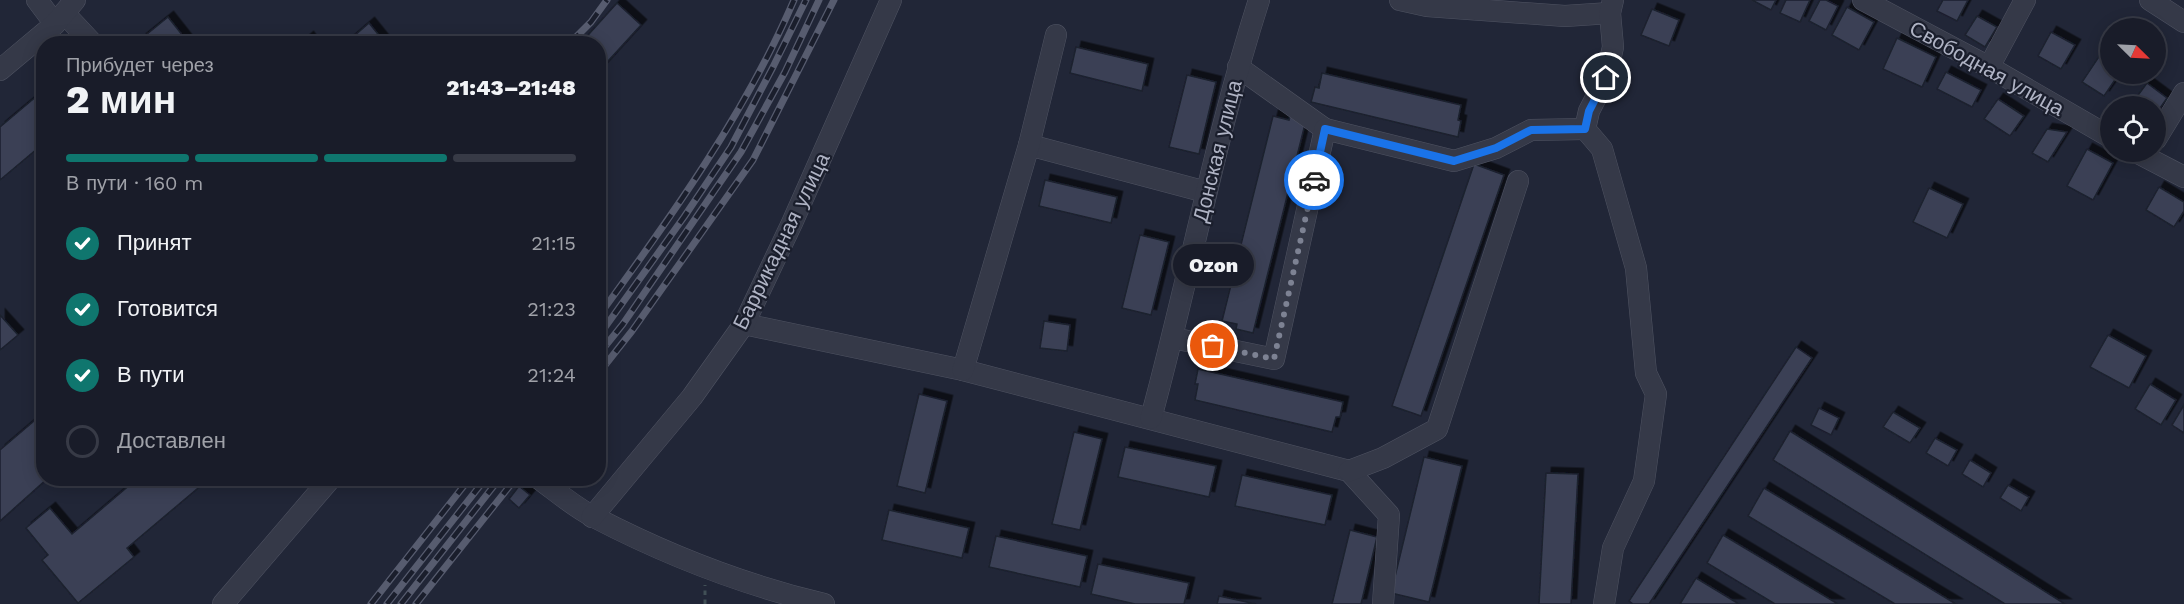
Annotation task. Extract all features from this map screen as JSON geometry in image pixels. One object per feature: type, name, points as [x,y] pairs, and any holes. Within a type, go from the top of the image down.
[{"type":"street","points":[[37,0],[65,12],[86,36]]},
{"type":"street","name":"Баррикадная улица","points":[[592,516],[692,397],[744,324],[891,0]]},
{"type":"street","name":"Донская улица","points":[[1151,418],[1173,338],[1206,192],[1238,67],[1259,0]]},
{"type":"street","points":[[1400,0],[1565,16],[1611,6],[1613,47],[1611,57],[1606,78],[1589,111],[1585,129]]},
{"type":"street","name":"Свободная улица","points":[[1863,0],[1989,67],[2100,131]]},
{"type":"street","points":[[1989,67],[2025,0]]},
{"type":"street","points":[[2150,0],[2184,22]]},
{"type":"street","points":[[38,36],[65,12]]},
{"type":"street","points":[[963,370],[1029,145],[1056,35]]},
{"type":"street","points":[[0,70],[36,38]]},
{"type":"street","points":[[1238,67],[1325,129],[1454,161],[1496,148],[1531,130],[1585,129]]},
{"type":"street","points":[[2166,120],[2184,93]]},
{"type":"street","points":[[1173,338],[1274,359],[1325,129]]},
{"type":"street","points":[[1585,129],[1602,149],[1636,268],[1646,373],[1656,394],[1644,481],[1613,548],[1604,604]]},
{"type":"street","points":[[1029,145],[1206,192]]},
{"type":"street","points":[[2163,162],[2184,177]]},
{"type":"street","points":[[1349,471],[1383,458],[1437,429],[1518,181]]},
{"type":"street","points":[[744,324],[963,370],[1349,471],[1389,515],[1383,604]]},
{"type":"street","points":[[223,604],[324,486]]},
{"type":"street","points":[[549,486],[592,516],[706,568],[773,592],[824,604]]},
{"type":"building","points":[[1752,0],[1776,0],[1771,10]]},
{"type":"building","points":[[1786,0],[1810,0],[1800,22],[1780,13]]},
{"type":"building","points":[[1820,0],[1826,0],[1838,6],[1826,30],[1809,21]]},
{"type":"building","points":[[1943,0],[1968,0],[1957,21],[1937,11]]},
{"type":"building","points":[[617,3],[641,25],[606,63],[606,36],[587,36]]},
{"type":"building","points":[[1847,7],[1874,22],[1859,50],[1832,35]]},
{"type":"building","points":[[1652,9],[1679,20],[1669,46],[1641,35]]},
{"type":"building","points":[[1977,16],[1997,27],[1985,47],[1965,35]]},
{"type":"building","points":[[168,17],[183,36],[145,36]]},
{"type":"building","points":[[369,23],[380,36],[354,36]]},
{"type":"building","points":[[2051,32],[2075,45],[2061,69],[2038,56]]},
{"type":"building","points":[[1897,38],[1936,57],[1922,87],[1883,69]]},
{"type":"building","points":[[1076,47],[1148,64],[1142,91],[1070,73]]},
{"type":"building","points":[[2100,55],[2100,84],[2112,84],[2104,96],[2082,82]]},
{"type":"building","points":[[1946,72],[1981,90],[1972,107],[1937,89]]},
{"type":"building","points":[[1322,73],[1461,105],[1458,137],[1311,102],[1315,87],[1319,88]]},
{"type":"building","points":[[1187,75],[1216,82],[1199,154],[1169,147]]},
{"type":"building","points":[[2148,84],[2164,96],[2137,96]]},
{"type":"building","points":[[36,97],[36,150],[0,180],[0,127]]},
{"type":"building","points":[[1998,99],[2024,116],[2010,136],[1984,119]]},
{"type":"building","points":[[1273,116],[1289,120],[1290,116],[1306,120],[1253,333],[1236,329],[1237,324],[1222,321]]},
{"type":"building","points":[[2047,129],[2067,132],[2048,162],[2032,153]]},
{"type":"building","points":[[2087,149],[2100,156],[2100,162],[2113,163],[2093,200],[2067,186]]},
{"type":"building","points":[[1474,164],[1504,175],[1421,416],[1392,406]]},
{"type":"building","points":[[1045,180],[1117,197],[1111,223],[1039,206]]},
{"type":"building","points":[[2159,187],[2184,202],[2184,211],[2174,227],[2146,210]]},
{"type":"building","points":[[1929,188],[1963,204],[1947,238],[1913,222]]},
{"type":"building","points":[[1140,235],[1169,242],[1151,315],[1122,308]]},
{"type":"building","points":[[0,315],[18,335],[0,350]]},
{"type":"building","points":[[1044,321],[1070,325],[1067,351],[1040,348]]},
{"type":"building","points":[[2108,335],[2146,356],[2129,388],[2090,367]]},
{"type":"building","points":[[1796,347],[1812,358],[1649,604],[1633,604],[1629,601]]},
{"type":"building","points":[[1198,369],[1343,402],[1340,417],[1336,417],[1332,432],[1195,400]]},
{"type":"building","points":[[2150,384],[2176,400],[2161,425],[2135,409]]},
{"type":"building","points":[[919,394],[947,401],[925,493],[897,486]]},
{"type":"building","points":[[2184,405],[2184,433],[2172,425]]},
{"type":"building","points":[[1819,408],[1839,418],[1831,435],[1811,425]]},
{"type":"building","points":[[1893,412],[1920,428],[1910,443],[1883,427]]},
{"type":"building","points":[[34,421],[36,423],[36,486],[39,486],[0,521],[0,450]]},
{"type":"building","points":[[1790,431],[2065,604],[2005,604],[1773,460]]},
{"type":"building","points":[[1074,432],[1102,439],[1080,530],[1052,524]]},
{"type":"building","points":[[1935,438],[1957,450],[1948,466],[1926,453]]},
{"type":"building","points":[[1125,447],[1216,466],[1209,497],[1118,477]]},
{"type":"building","points":[[1424,457],[1462,466],[1429,602],[1391,593]]},
{"type":"building","points":[[1970,460],[1991,473],[1983,487],[1962,474]]},
{"type":"building","points":[[1546,473],[1578,474],[1571,604],[1539,604]]},
{"type":"building","points":[[1242,475],[1332,495],[1325,525],[1235,506]]},
{"type":"building","points":[[2008,485],[2029,497],[2021,511],[2000,498]]},
{"type":"building","points":[[129,486],[201,486],[127,548],[134,557],[78,603],[42,560],[48,555],[26,528],[50,508],[72,534]]},
{"type":"building","points":[[519,486],[530,495],[519,508],[509,499]]},
{"type":"building","points":[[1764,488],[1956,604],[1895,604],[1748,516]]},
{"type":"building","points":[[889,510],[969,528],[962,558],[882,540]]},
{"type":"building","points":[[1350,530],[1377,537],[1361,604],[1332,604]]},
{"type":"building","points":[[1723,535],[1838,604],[1775,604],[1707,563]]},
{"type":"building","points":[[996,536],[1087,556],[1080,587],[989,567]]},
{"type":"building","points":[[1098,564],[1189,583],[1184,604],[1135,604],[1091,594]]},
{"type":"building","points":[[1696,578],[1739,604],[1680,604]]},
{"type":"building","points":[[1219,596],[1256,604],[1217,604]]},
{"type":"railway","points":[[577,36],[607,0]]},
{"type":"railway","points":[[606,306],[679,203],[730,124],[775,42],[794,0]]},
{"type":"railway","points":[[606,326],[731,147],[806,0]]},
{"type":"railway","points":[[606,345],[623,324],[741,152],[785,72],[819,0]]},
{"type":"railway","points":[[606,364],[632,331],[753,160],[834,0]]},
{"type":"railway","points":[[371,604],[464,486]]},
{"type":"railway","points":[[387,604],[480,486]]},
{"type":"railway","points":[[401,604],[494,486]]},
{"type":"railway","points":[[416,604],[510,486]]},
{"type":"way so far","points":[[1213,346],[1274,359],[1314,180]]},
{"type":"place","name":"Ozon","points":[[1213,346]]},
{"type":"route","points":[[1314,180],[1325,129],[1454,161],[1496,148],[1531,130],[1585,129],[1589,111],[1606,78]]}]
